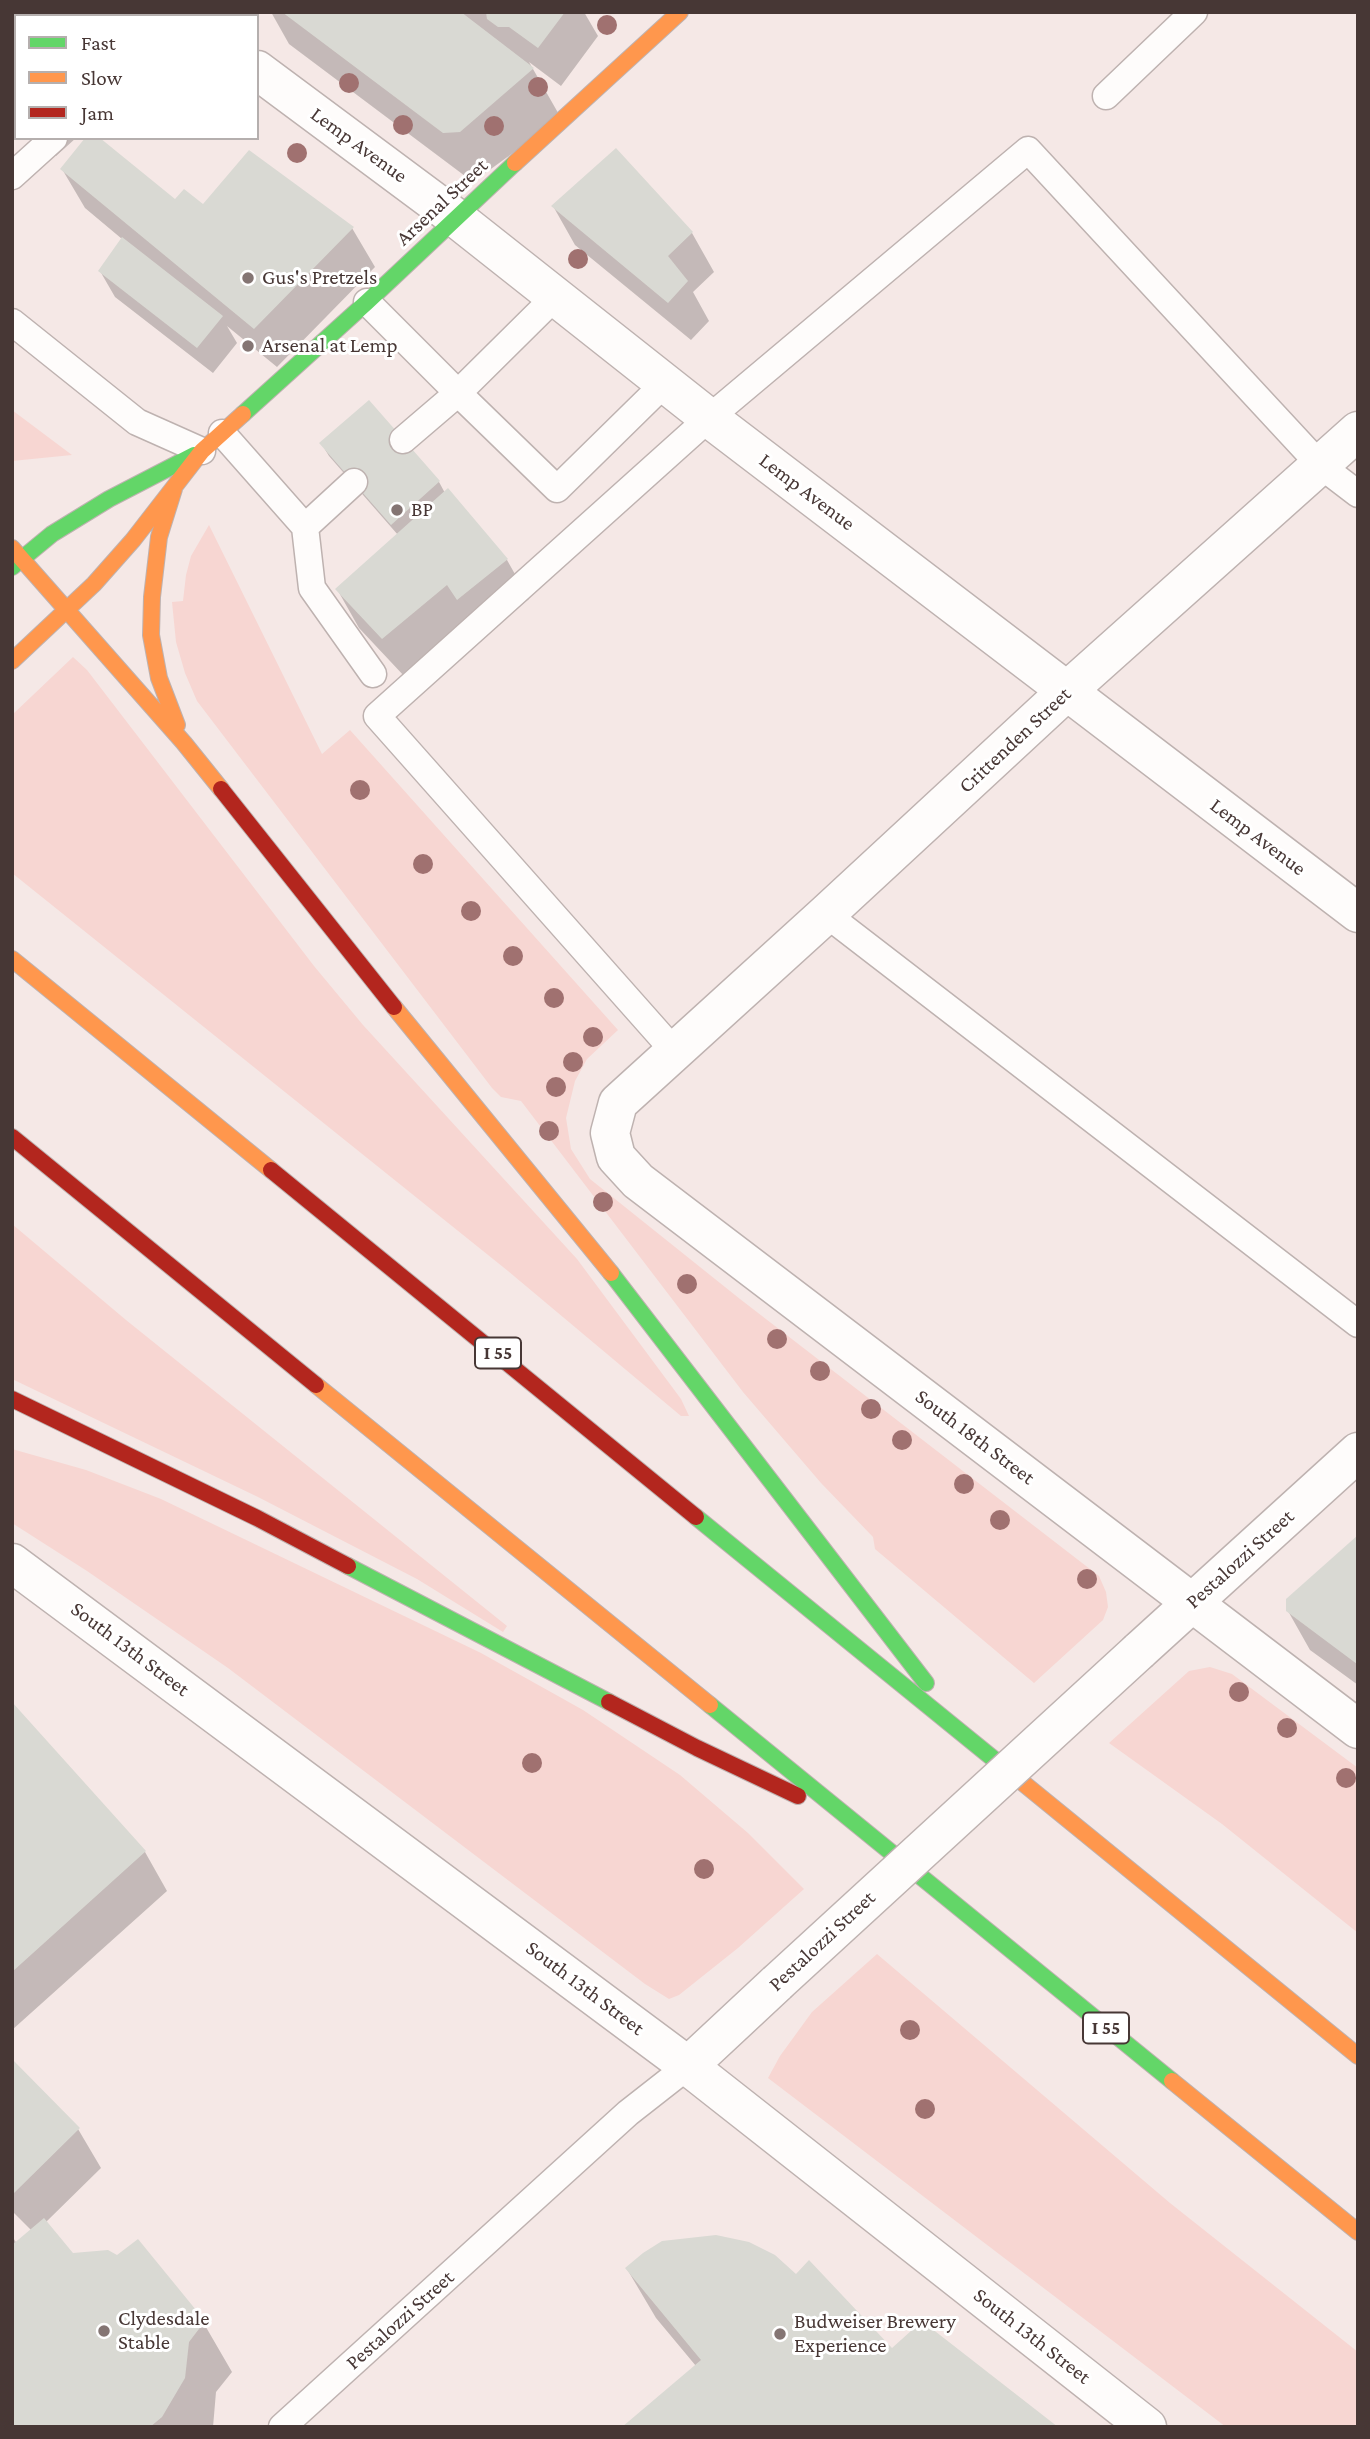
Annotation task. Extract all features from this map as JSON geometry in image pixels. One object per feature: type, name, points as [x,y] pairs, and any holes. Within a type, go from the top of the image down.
[{"type":"main road","name":"Arsenal Street","points":[[12,661],[67,611],[133,540],[202,451],[680,12]]},
{"type":"main road","name":"Arsenal Street","points":[[15,558],[109,499],[202,451]]},
{"type":"main road","points":[[174,489],[159,537],[151,635],[159,678],[184,743]]},
{"type":"main road","points":[[15,558],[67,611],[184,743],[288,871],[415,1034],[591,1247],[967,1737]]},
{"type":"main road","name":"I 55","points":[[12,959],[1358,2056]]},
{"type":"main road","name":"I 55","points":[[12,1137],[1358,2232]]},
{"type":"main road","points":[[12,1399],[257,1518],[697,1748],[853,1823]]},
{"type":"street","name":"Lemp Avenue","points":[[259,72],[456,218],[709,418],[1358,913]]},
{"type":"street","name":"Crittenden Street","points":[[610,1133],[618,1103],[1067,691],[1358,431]]},
{"type":"street","name":"South 18th Street","points":[[610,1133],[616,1157],[638,1181],[1358,1729]]},
{"type":"street","name":"Pestalozzi Street","points":[[688,2066],[1358,1451]]},
{"type":"street","name":"South 13th Street","points":[[12,1563],[688,2066],[1147,2427]]},
{"type":"lane","points":[[1106,96],[1194,12]]},
{"type":"lane","points":[[12,176],[52,140]]},
{"type":"lane","points":[[675,1052],[377,716],[709,418],[1028,150],[1320,466],[1358,494]]},
{"type":"lane","points":[[403,440],[458,393],[555,297]]},
{"type":"lane","points":[[367,302],[557,489],[666,382]]},
{"type":"lane","points":[[12,322],[137,422],[202,451]]},
{"type":"lane","points":[[222,433],[306,527],[312,588],[373,674]]},
{"type":"lane","points":[[306,527],[354,482]]},
{"type":"lane","points":[[826,914],[1358,1324]]},
{"type":"lane","name":"Pestalozzi Street","points":[[282,2427],[628,2113],[688,2066]]},
{"type":"shaded area","points":[[12,410],[72,455],[12,461]]},
{"type":"shaded area","points":[[209,525],[322,754],[350,730],[618,1030],[587,1059],[575,1081],[566,1118],[571,1149],[590,1179],[740,1299],[1099,1576],[1106,1592],[1108,1607],[1103,1620],[1034,1683],[875,1549],[873,1537],[821,1483],[743,1392],[521,1101],[501,1097],[492,1088],[197,701],[176,642],[172,602],[183,601],[191,556]]},
{"type":"shaded area","points":[[73,657],[87,670],[314,966],[363,1025],[577,1259],[681,1399],[689,1416],[681,1416],[508,1271],[12,873],[12,715]]},
{"type":"shaded area","points":[[12,1224],[126,1320],[507,1626],[503,1632],[417,1579],[258,1497],[12,1379]]},
{"type":"shaded area","points":[[12,1449],[86,1470],[161,1499],[481,1653],[583,1710],[680,1775],[748,1833],[804,1889],[738,1948],[679,1995],[669,1999],[645,1984],[228,1668],[12,1523]]},
{"type":"shaded area","points":[[1210,1667],[1232,1674],[1358,1768],[1358,1933],[1222,1824],[1109,1743],[1189,1671]]},
{"type":"shaded area","points":[[877,1954],[1170,2203],[1358,2352],[1358,2427],[1226,2427],[768,2078],[780,2056],[812,2012]]},
{"type":"building","points":[[282,12],[461,12],[534,68],[460,132],[443,133]]},
{"type":"building","points":[[486,12],[565,12],[538,48],[509,27],[498,27],[487,19]]},
{"type":"building","points":[[14,20],[12,86],[12,23]]},
{"type":"building","name":"Gus's Pretzels","points":[[83,140],[102,140],[175,199],[184,189],[203,204],[249,150],[354,227],[254,329],[60,169]]},
{"type":"building","points":[[616,148],[693,232],[668,256],[688,281],[668,303],[551,206]]},
{"type":"building","points":[[122,237],[223,316],[197,348],[98,271]]},
{"type":"building","points":[[369,400],[440,481],[391,525],[319,443]]},
{"type":"building","points":[[448,488],[508,559],[457,600],[447,585],[382,639],[335,589]]},
{"type":"building","points":[[1358,1535],[1357,1664],[1286,1611],[1286,1599]]},
{"type":"building","points":[[12,1702],[146,1851],[12,1972]]},
{"type":"building","points":[[12,2059],[80,2128],[12,2195]]},
{"type":"building","name":"Clydesdale Stable","points":[[44,2218],[73,2253],[108,2250],[117,2255],[138,2239],[205,2321],[189,2342],[185,2378],[162,2417],[150,2427],[12,2427],[12,2245]]},
{"type":"building","name":"Budweiser Brewery Experience","points":[[716,2235],[749,2242],[775,2255],[796,2274],[809,2260],[892,2348],[922,2321],[1058,2427],[622,2427],[701,2360],[625,2268],[662,2241]]},
{"type":"traffic: fast","points":[[243,414],[515,163]]},
{"type":"traffic: fast","points":[[12,567],[52,534],[109,499],[194,455]]},
{"type":"traffic: fast","points":[[611,1273],[926,1683]]},
{"type":"traffic: fast","points":[[696,1517],[1017,1778]]},
{"type":"traffic: fast","points":[[348,1566],[609,1702]]},
{"type":"traffic: fast","points":[[710,1705],[1172,2081]]},
{"type":"traffic: slow","points":[[515,163],[680,12]]},
{"type":"traffic: slow","points":[[12,661],[94,584],[133,540],[202,451],[243,414]]},
{"type":"traffic: slow","points":[[174,489],[159,537],[151,635],[159,678],[177,725]]},
{"type":"traffic: slow","points":[[12,548],[184,743],[221,789]]},
{"type":"traffic: slow","points":[[12,959],[271,1170]]},
{"type":"traffic: slow","points":[[394,1007],[611,1273]]},
{"type":"traffic: slow","points":[[316,1385],[710,1705]]},
{"type":"traffic: slow","points":[[1017,1778],[1358,2056]]},
{"type":"traffic: slow","points":[[1172,2081],[1358,2232]]},
{"type":"traffic: jam","points":[[221,789],[394,1007]]},
{"type":"traffic: jam","points":[[12,1137],[316,1385]]},
{"type":"traffic: jam","points":[[271,1170],[696,1517]]},
{"type":"traffic: jam","points":[[12,1399],[257,1518],[348,1566]]},
{"type":"traffic: jam","points":[[609,1702],[798,1796]]},
{"type":"place","name":"Gus's Pretzels","points":[[248,278]]},
{"type":"place","name":"Arsenal at Lemp","points":[[248,346]]},
{"type":"place","name":"BP","points":[[397,510]]},
{"type":"place","name":"Clydesdale Stable","points":[[104,2331]]},
{"type":"place","name":"Budweiser Brewery Experience","points":[[780,2334]]}]
